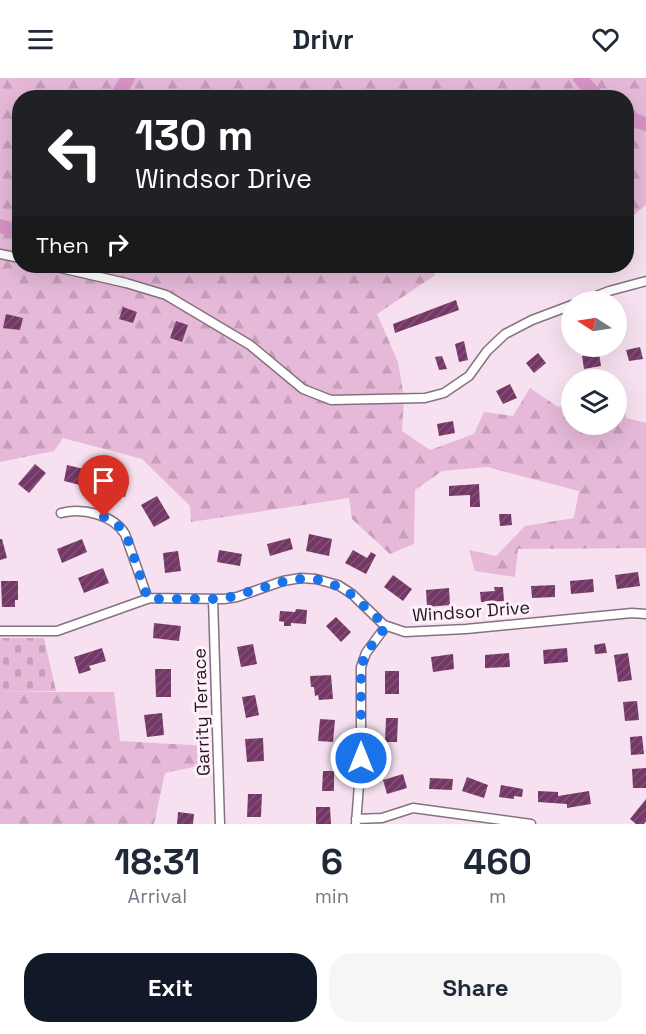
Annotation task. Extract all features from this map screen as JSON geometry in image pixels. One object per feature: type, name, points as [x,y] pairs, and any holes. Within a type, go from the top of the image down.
[{"type":"street","points":[[84,273],[126,282],[166,295],[250,345],[303,389],[322,398],[339,401],[425,398],[444,393],[469,376],[487,351],[505,334],[532,320],[561,309]]},
{"type":"street","points":[[609,291],[646,281]]},
{"type":"street","points":[[61,513],[74,510],[104,517],[119,525],[126,534],[148,599]]},
{"type":"street","name":"Windsor Drive","points":[[0,631],[57,631],[148,599],[237,597],[293,579],[316,579],[345,589],[386,626],[405,632],[466,629],[632,612],[646,614]]},
{"type":"street","name":"Garrity Terrace","points":[[213,598],[220,824]]},
{"type":"street","points":[[386,626],[366,653],[361,667],[361,758],[356,822],[382,818],[413,808],[531,824]]},
{"type":"green space","points":[[0,78],[646,78],[646,205],[634,215],[634,90],[12,90],[12,273],[435,273],[434,276],[377,314],[398,362],[404,398],[402,431],[430,450],[474,434],[484,412],[513,416],[530,388],[558,407],[561,406],[561,435],[627,435],[627,418],[646,423],[646,548],[518,549],[515,577],[475,571],[469,550],[496,556],[525,526],[574,518],[579,491],[487,467],[442,471],[415,490],[414,544],[390,554],[352,519],[349,498],[191,522],[190,506],[142,459],[63,438],[54,451],[0,462]]},
{"type":"green space","points":[[0,638],[44,638],[56,691],[0,692]]},
{"type":"green space","points":[[0,692],[114,692],[120,741],[208,746],[198,766],[165,773],[154,824],[0,824]]},
{"type":"building","points":[[456,300],[459,310],[395,333],[393,324]]},
{"type":"building","points":[[123,307],[137,312],[133,323],[119,319]]},
{"type":"building","points":[[6,314],[23,318],[20,330],[3,328]]},
{"type":"building","points":[[176,321],[188,325],[182,342],[170,338]]},
{"type":"building","points":[[464,341],[468,360],[459,362],[455,344]]},
{"type":"building","points":[[640,347],[643,359],[629,361],[627,350]]},
{"type":"building","points":[[538,353],[546,363],[534,373],[526,363]]},
{"type":"building","points":[[442,356],[447,369],[439,370],[435,357]]},
{"type":"building","points":[[582,357],[600,357],[601,366],[584,369]]},
{"type":"building","points":[[510,384],[517,398],[503,404],[496,391]]},
{"type":"building","points":[[453,421],[455,433],[439,436],[437,424]]},
{"type":"building","points":[[35,464],[46,473],[29,493],[18,484]]},
{"type":"building","points":[[67,465],[88,470],[84,486],[64,481]]},
{"type":"building","points":[[105,476],[129,482],[125,497],[101,490]]},
{"type":"building","points":[[479,484],[480,507],[470,507],[470,495],[449,496],[449,486]]},
{"type":"building","points":[[157,496],[170,518],[154,527],[141,505]]},
{"type":"building","points":[[499,514],[511,514],[512,525],[500,526]]},
{"type":"building","points":[[309,534],[332,539],[329,556],[306,551]]},
{"type":"building","points":[[290,538],[293,549],[270,556],[267,544]]},
{"type":"building","points":[[0,539],[2,539],[7,558],[0,560]]},
{"type":"building","points":[[82,539],[87,552],[62,563],[57,549]]},
{"type":"building","points":[[219,550],[242,554],[240,566],[217,562]]},
{"type":"building","points":[[353,550],[367,558],[371,552],[376,555],[366,574],[345,563]]},
{"type":"building","points":[[178,551],[181,571],[165,573],[163,553]]},
{"type":"building","points":[[103,568],[109,583],[84,593],[78,578]]},
{"type":"building","points":[[638,572],[640,586],[617,589],[615,575]]},
{"type":"building","points":[[393,575],[412,589],[403,601],[384,587]]},
{"type":"building","points":[[593,579],[594,592],[571,594],[570,581]]},
{"type":"building","points":[[1,581],[18,581],[18,600],[15,600],[15,607],[2,607]]},
{"type":"building","points":[[555,585],[555,597],[532,598],[531,586]]},
{"type":"building","points":[[494,587],[503,587],[504,601],[481,602],[480,592],[495,591]]},
{"type":"building","points":[[449,588],[450,605],[427,607],[426,590]]},
{"type":"building","points":[[296,609],[307,610],[306,624],[291,623],[291,626],[284,626],[284,622],[279,621],[280,611],[295,612]]},
{"type":"building","points":[[336,617],[351,632],[341,642],[326,626]]},
{"type":"building","points":[[154,623],[181,626],[179,641],[153,638]]},
{"type":"building","points":[[605,643],[607,653],[595,654],[594,645]]},
{"type":"building","points":[[253,644],[257,664],[241,667],[237,647]]},
{"type":"building","points":[[102,648],[106,661],[89,666],[91,670],[79,674],[74,657]]},
{"type":"building","points":[[567,648],[568,662],[544,664],[543,650]]},
{"type":"building","points":[[509,653],[510,667],[485,668],[485,655]]},
{"type":"building","points":[[628,653],[632,680],[618,682],[614,655]]},
{"type":"building","points":[[453,654],[454,669],[433,672],[431,657]]},
{"type":"building","points":[[155,669],[171,669],[171,697],[156,697]]},
{"type":"building","points":[[385,671],[399,671],[399,694],[385,694]]},
{"type":"building","points":[[331,675],[333,699],[319,700],[318,695],[315,696],[314,687],[311,687],[310,676]]},
{"type":"building","points":[[255,695],[259,715],[246,718],[242,697]]},
{"type":"building","points":[[637,701],[639,720],[625,721],[623,702]]},
{"type":"building","points":[[162,713],[164,735],[147,737],[144,715]]},
{"type":"building","points":[[386,718],[398,718],[397,742],[385,742]]},
{"type":"building","points":[[320,719],[335,720],[333,742],[318,741]]},
{"type":"building","points":[[642,736],[644,754],[631,755],[630,737]]},
{"type":"building","points":[[263,738],[264,761],[247,762],[245,739]]},
{"type":"building","points":[[646,768],[646,788],[633,788],[632,769]]},
{"type":"building","points":[[323,771],[334,771],[334,791],[322,791]]},
{"type":"building","points":[[403,774],[407,788],[387,794],[383,780]]},
{"type":"building","points":[[467,777],[488,785],[484,798],[462,791]]},
{"type":"building","points":[[430,778],[453,779],[452,790],[429,789]]},
{"type":"building","points":[[501,785],[523,789],[522,797],[514,796],[514,799],[499,797]]},
{"type":"building","points":[[538,791],[558,792],[558,796],[589,791],[591,804],[567,808],[567,804],[538,802]]},
{"type":"building","points":[[248,794],[262,794],[261,817],[247,817]]},
{"type":"building","points":[[646,799],[646,821],[644,824],[636,824],[630,819]]},
{"type":"building","points":[[316,807],[330,807],[331,824],[316,824]]},
{"type":"building","points":[[178,812],[194,814],[193,824],[177,824]]},
{"type":"waterway","points":[[121,90],[128,78]]},
{"type":"waterway","points":[[580,78],[591,90]]},
{"type":"waterway","points":[[634,120],[646,124]]},
{"type":"waterway","points":[[0,226],[12,230]]},
{"type":"route","points":[[104,517],[114,521],[126,534],[148,599],[224,599],[237,597],[283,581],[301,578],[326,581],[352,594],[386,626],[366,653],[361,667],[361,758]]}]
